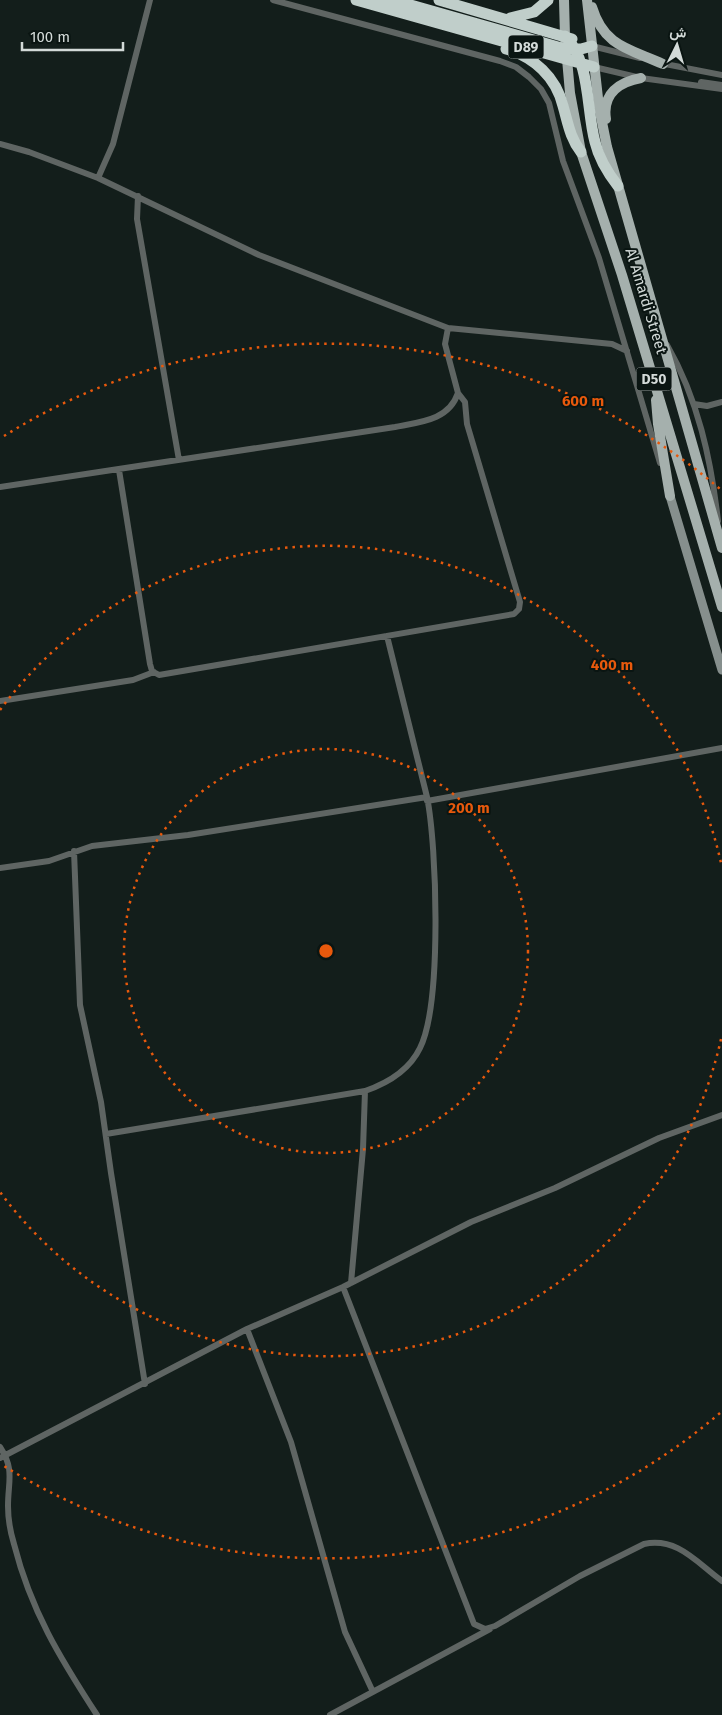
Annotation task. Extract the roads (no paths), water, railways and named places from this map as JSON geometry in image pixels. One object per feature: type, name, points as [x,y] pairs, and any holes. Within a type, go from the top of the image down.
[{"type":"highway","name":"D89","points":[[356,0],[485,36],[569,53]]},
{"type":"highway","points":[[382,0],[407,4],[569,53],[580,63],[594,67]]},
{"type":"highway","points":[[439,0],[508,19],[592,46]]},
{"type":"highway","points":[[508,19],[534,12],[548,0]]},
{"type":"highway","points":[[485,36],[498,46],[528,58],[544,71],[558,91],[570,134],[581,152]]},
{"type":"highway","points":[[564,36],[569,53]]},
{"type":"highway","points":[[569,53],[592,46]]},
{"type":"highway","points":[[580,63],[595,143],[602,162],[618,186]]},
{"type":"main road","points":[[564,0],[564,36]]},
{"type":"main road","name":"Al Amardi Street","points":[[588,0],[594,67],[607,147],[721,544]]},
{"type":"main road","points":[[588,0],[597,22],[605,34],[615,43],[663,64]]},
{"type":"main road","name":"Al Amardi Street","points":[[569,53],[573,110],[581,152],[622,274],[722,608]]},
{"type":"main road","points":[[607,147],[605,110],[610,96],[623,83],[641,78]]},
{"type":"main road","points":[[657,389],[656,416],[670,496]]},
{"type":"street","points":[[98,178],[113,144],[150,0]]},
{"type":"street","points":[[273,0],[500,61],[516,67],[530,77],[541,89],[549,103],[563,161],[591,234],[722,670]]},
{"type":"street","points":[[592,46],[663,64],[722,75]]},
{"type":"street","points":[[594,67],[641,78],[722,89]]},
{"type":"street","points":[[660,81],[722,85]]},
{"type":"street","points":[[0,144],[29,152],[98,178],[266,257],[448,328],[612,344],[627,351]]},
{"type":"street","points":[[138,196],[137,220],[179,460]]},
{"type":"street","points":[[119,470],[150,664],[154,672],[162,676],[243,659],[514,614],[520,606],[467,424],[465,402],[458,392],[445,344],[448,328]]},
{"type":"street","points":[[612,344],[621,332]]},
{"type":"street","points":[[660,334],[681,371],[694,404],[709,458],[721,544]]},
{"type":"street","points":[[0,487],[413,424],[446,413],[456,400],[458,392]]},
{"type":"street","points":[[694,404],[707,406],[722,402]]},
{"type":"street","points":[[106,1134],[364,1091],[392,1080],[403,1071],[420,1047],[425,1033],[432,996],[434,945],[433,877],[427,799],[387,636]]},
{"type":"street","points":[[0,701],[133,680],[154,672]]},
{"type":"street","points":[[0,868],[49,861],[92,846],[197,833],[427,799],[722,748]]},
{"type":"street","points":[[74,851],[80,1005],[106,1134],[145,1384]]},
{"type":"street","points":[[351,1283],[364,1149],[364,1091]]},
{"type":"street","points":[[2,1456],[145,1384],[247,1329],[343,1287],[471,1222],[556,1188],[659,1138],[722,1115]]},
{"type":"street","points":[[343,1287],[472,1619],[479,1627],[490,1628]]},
{"type":"street","points":[[247,1329],[291,1442],[345,1632],[373,1692]]},
{"type":"street","points":[[0,1448],[10,1470],[9,1526],[25,1582],[49,1638],[97,1715]]},
{"type":"street","points":[[330,1715],[490,1628],[580,1576],[644,1544],[666,1542],[676,1546],[722,1581]]}]
